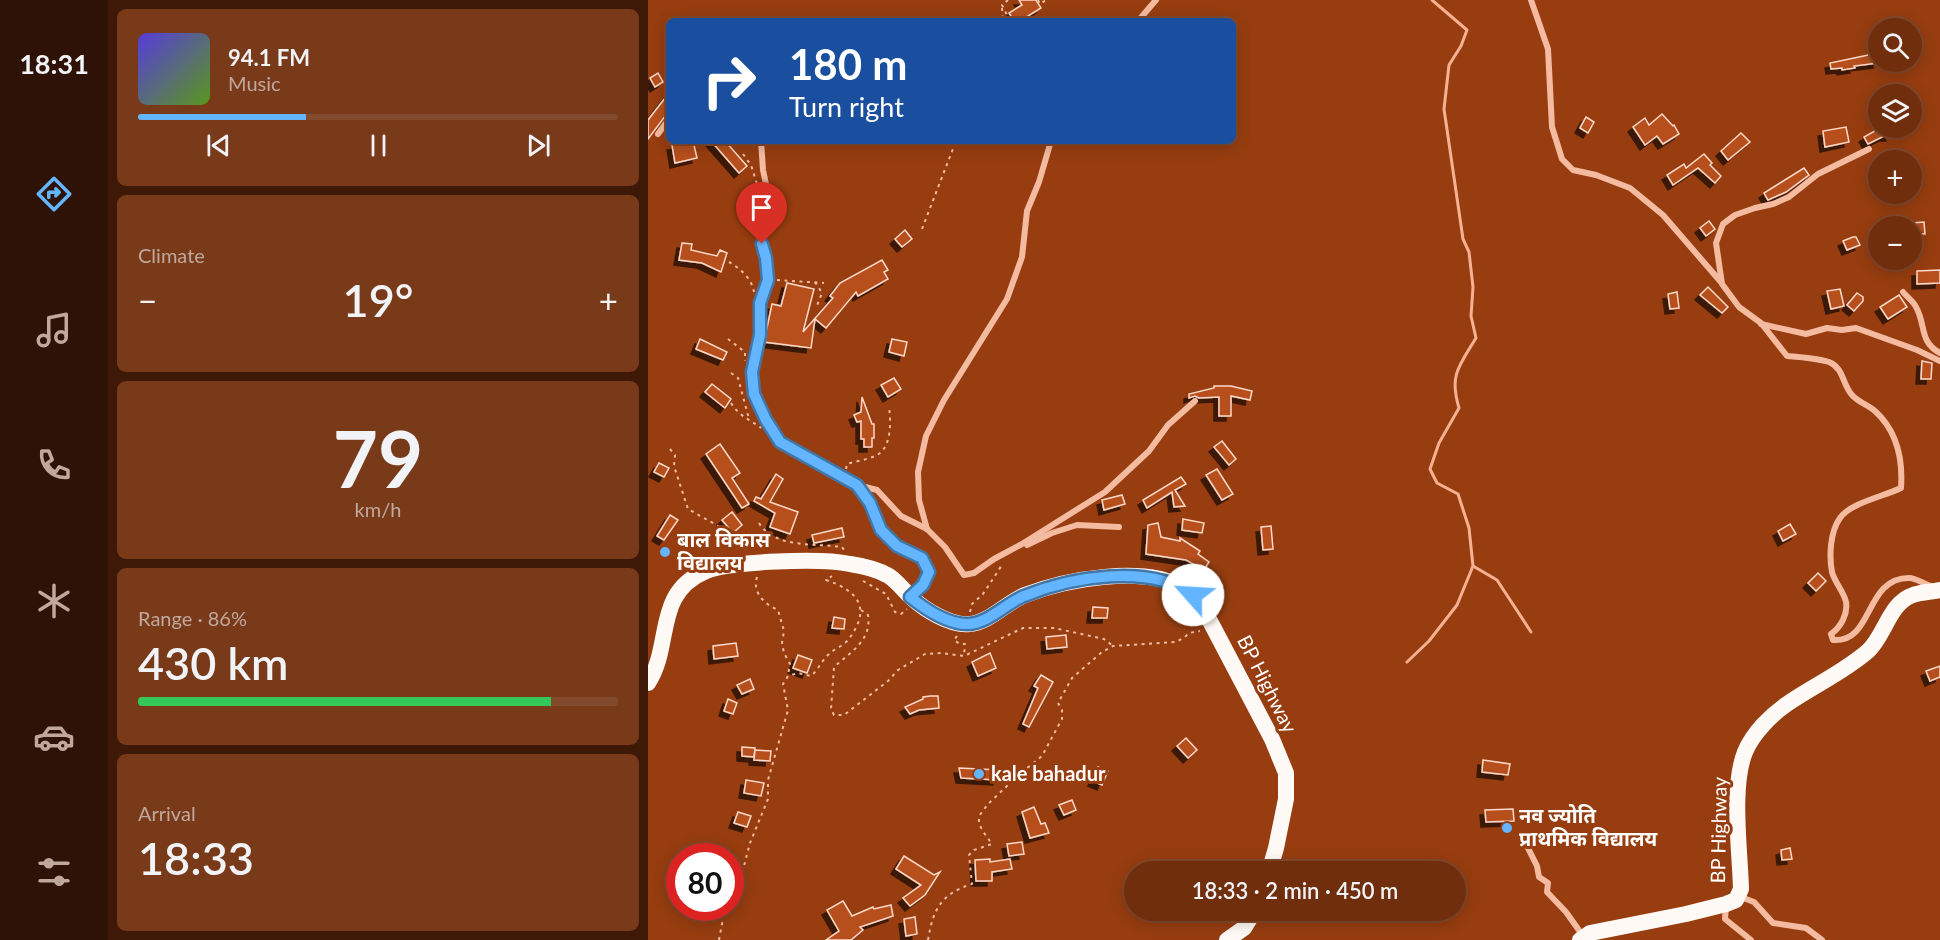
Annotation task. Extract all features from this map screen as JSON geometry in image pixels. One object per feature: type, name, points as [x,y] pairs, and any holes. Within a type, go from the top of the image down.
[{"type":"highway","points":[[648,683],[657,666],[669,607],[678,592],[697,576],[718,567],[760,563],[849,563],[874,569],[890,577],[913,599],[956,623],[970,625]]},
{"type":"highway","name":"BP Highway","points":[[970,625],[982,621],[1024,596],[1089,578],[1119,576],[1153,579],[1185,588],[1197,599],[1212,623],[1276,748],[1286,774],[1286,799],[1272,861]]},
{"type":"highway","name":"BP Highway","points":[[1581,938],[1590,933],[1732,900],[1741,889],[1738,796],[1740,771],[1745,751],[1761,727],[1785,705],[1869,650],[1905,598],[1940,590]]},
{"type":"highway","points":[[1227,940],[1244,928],[1248,921]]},
{"type":"street","points":[[1141,18],[1156,0]]},
{"type":"street","points":[[1531,0],[1548,49],[1552,127],[1562,159],[1573,170],[1596,175],[1630,188],[1663,214],[1739,307],[1761,323],[1787,356],[1830,362],[1840,370],[1845,386],[1853,397],[1874,410],[1887,423],[1898,444],[1902,474],[1901,488],[1857,505],[1840,517],[1833,536],[1832,572],[1846,602],[1840,628],[1831,634],[1833,640],[1841,640],[1853,634],[1866,619],[1878,593],[1890,581],[1910,578],[1940,590]]},
{"type":"street","points":[[658,134],[666,123]]},
{"type":"street","points":[[760,144],[767,189],[757,230],[766,258],[768,280],[760,302],[760,335],[753,375],[754,394],[780,442],[857,485],[878,490],[901,516],[927,529],[945,547],[964,575],[974,573],[1105,492],[1149,451],[1168,424],[1195,401]]},
{"type":"street","points":[[927,529],[919,500],[918,472],[926,436],[944,400],[1007,299],[1022,257],[1027,211],[1039,182],[1050,144]]},
{"type":"street","points":[[1722,284],[1716,243],[1723,224],[1735,215],[1789,197],[1818,174],[1869,149]]},
{"type":"street","points":[[1903,292],[1917,307],[1924,335],[1931,348],[1940,353]]},
{"type":"street","points":[[1761,323],[1806,334],[1827,328],[1842,330],[1856,328],[1917,350],[1940,361]]},
{"type":"street","points":[[857,485],[870,503],[881,530],[897,546],[922,558],[929,572],[913,599]]},
{"type":"street","points":[[994,559],[1052,533],[1077,525],[1119,527]]},
{"type":"street","points":[[1524,840],[1537,867],[1539,877],[1548,883],[1547,892],[1566,912],[1581,938]]},
{"type":"street","points":[[1751,940],[1725,919],[1732,900],[1754,902],[1773,923],[1806,928],[1822,940]]},
{"type":"path","points":[[1002,5],[1008,0]]},
{"type":"path","points":[[1038,0],[1040,4],[1046,0]]},
{"type":"path","points":[[1002,5],[1003,18]]},
{"type":"path","points":[[1002,5],[1008,18]]},
{"type":"path","points":[[922,229],[955,144]]},
{"type":"path","points":[[743,154],[751,165],[762,204]]},
{"type":"path","points":[[729,262],[746,276],[760,302]]},
{"type":"path","points":[[767,274],[776,280],[824,283]]},
{"type":"path","points":[[815,282],[822,293],[816,308]]},
{"type":"path","points":[[728,339],[745,352],[746,371],[753,375]]},
{"type":"path","points":[[731,373],[738,378],[749,419]]},
{"type":"path","points":[[731,404],[739,416],[749,419],[780,442]]},
{"type":"path","points":[[849,480],[847,464],[877,456],[885,449],[890,428],[889,407]]},
{"type":"path","points":[[759,522],[764,531],[777,538],[815,546],[842,547],[849,563]]},
{"type":"path","points":[[970,625],[972,604],[983,594],[1001,565],[1016,551]]},
{"type":"path","points":[[832,576],[826,580],[843,586],[852,593],[861,610],[868,615],[869,625],[866,637],[834,667],[831,709],[834,715],[844,715],[888,681],[898,669],[925,654],[941,653],[964,656],[1023,628],[1054,628],[1104,639],[1113,646]]},
{"type":"path","points":[[860,579],[886,594],[895,612],[901,614],[913,599]]},
{"type":"path","points":[[744,866],[750,843],[768,799],[768,780],[788,710],[783,684],[788,676],[798,673],[811,676],[828,654],[847,642],[858,624],[861,610]]},
{"type":"path","points":[[928,940],[938,905],[956,889],[972,884],[969,855],[974,850],[992,844],[982,830],[979,822],[980,816],[1014,776],[1042,756],[1062,719],[1062,710],[1058,703],[1072,678],[1102,652],[1113,646],[1176,642],[1189,633],[1198,632],[1212,623]]},
{"type":"path","points":[[718,940],[722,921]]},
{"type":"building","points":[[1019,0],[1036,0],[1041,8],[1025,18],[1012,18],[1009,13],[1022,5]]},
{"type":"building","points":[[1868,55],[1868,64],[1854,66],[1855,68],[1831,69],[1830,63]]},
{"type":"building","points":[[658,73],[663,82],[655,87],[650,78]]},
{"type":"building","points":[[666,97],[666,115],[648,139],[648,120]]},
{"type":"building","points":[[1662,114],[1674,125],[1679,134],[1663,144],[1657,136],[1645,145],[1633,127],[1645,118],[1649,125]]},
{"type":"building","points":[[1586,117],[1594,122],[1588,133],[1580,128]]},
{"type":"building","points":[[1846,127],[1849,142],[1825,147],[1823,131]]},
{"type":"building","points":[[1741,133],[1750,142],[1728,160],[1721,151]]},
{"type":"building","points":[[1868,135],[1868,138],[1880,138],[1868,144],[1864,137]]},
{"type":"building","points":[[694,144],[697,158],[675,163],[672,145]]},
{"type":"building","points":[[714,144],[728,144],[747,166],[739,173]]},
{"type":"building","points":[[1704,154],[1712,163],[1710,165],[1721,176],[1715,183],[1698,168],[1673,185],[1667,175],[1684,164],[1686,168]]},
{"type":"building","points":[[1804,168],[1809,175],[1786,192],[1768,200],[1764,193]]},
{"type":"building","points":[[1709,221],[1715,229],[1706,236],[1700,228]]},
{"type":"building","points":[[1922,222],[1924,222],[1925,234],[1922,234]]},
{"type":"building","points":[[905,230],[912,239],[902,247],[895,239]]},
{"type":"building","points":[[1856,237],[1860,245],[1847,250],[1843,241]]},
{"type":"building","points":[[682,243],[692,244],[691,250],[717,256],[720,250],[727,253],[721,272],[702,263],[679,260]]},
{"type":"building","points":[[882,260],[888,270],[884,272],[888,279],[858,296],[856,292],[826,328],[815,319],[811,348],[764,342],[772,304],[781,306],[787,283],[814,289],[803,332],[833,298],[830,296],[840,283]]},
{"type":"building","points":[[1940,270],[1940,283],[1917,284],[1917,271]]},
{"type":"building","points":[[1708,287],[1728,307],[1722,313],[1700,295]]},
{"type":"building","points":[[1840,289],[1844,306],[1831,309],[1827,291]]},
{"type":"building","points":[[1677,292],[1679,308],[1670,309],[1668,294]]},
{"type":"building","points":[[1857,293],[1863,297],[1863,301],[1854,311],[1847,305]]},
{"type":"building","points":[[1899,295],[1907,307],[1888,319],[1880,307]]},
{"type":"building","points":[[700,339],[727,352],[723,360],[696,349]]},
{"type":"building","points":[[892,339],[907,342],[904,356],[889,352]]},
{"type":"building","points":[[1922,361],[1932,363],[1931,379],[1921,379]]},
{"type":"building","points":[[894,378],[901,389],[888,397],[881,385]]},
{"type":"building","points":[[712,384],[731,399],[725,408],[705,392]]},
{"type":"building","points":[[1214,386],[1231,386],[1252,391],[1250,400],[1231,396],[1231,416],[1219,416],[1219,397],[1189,398],[1189,394],[1214,388]]},
{"type":"building","points":[[862,397],[872,424],[874,424],[872,447],[864,447],[864,439],[861,439],[861,421],[857,422],[854,415],[861,412]]},
{"type":"building","points":[[1222,441],[1236,459],[1229,465],[1214,447]]},
{"type":"building","points":[[720,444],[740,473],[732,478],[749,504],[742,508],[706,454]]},
{"type":"building","points":[[659,463],[669,468],[664,477],[654,472]]},
{"type":"building","points":[[1217,469],[1233,494],[1222,500],[1206,475]]},
{"type":"building","points":[[776,474],[783,479],[770,502],[798,512],[790,534],[770,527],[775,513],[754,501],[756,497],[761,499]]},
{"type":"building","points":[[1181,477],[1186,484],[1175,490],[1185,506],[1174,507],[1172,492],[1147,508],[1143,500]]},
{"type":"building","points":[[1122,495],[1125,504],[1104,510],[1102,500]]},
{"type":"building","points":[[732,512],[742,525],[733,533],[722,520]]},
{"type":"building","points":[[670,515],[678,520],[664,540],[657,536]]},
{"type":"building","points":[[1183,519],[1204,523],[1202,533],[1182,530]]},
{"type":"building","points":[[1158,523],[1161,537],[1180,541],[1180,538],[1200,551],[1198,554],[1209,562],[1204,570],[1186,560],[1146,554],[1148,525]]},
{"type":"building","points":[[1790,524],[1796,534],[1783,541],[1778,531]]},
{"type":"building","points":[[1271,526],[1273,549],[1263,550],[1261,527]]},
{"type":"building","points":[[842,528],[844,537],[814,543],[812,535]]},
{"type":"building","points":[[1818,573],[1826,581],[1816,591],[1808,583]]},
{"type":"building","points":[[1093,607],[1108,608],[1107,618],[1092,618]]},
{"type":"building","points":[[834,617],[845,619],[844,629],[832,628]]},
{"type":"building","points":[[1066,635],[1067,647],[1047,649],[1046,637]]},
{"type":"building","points":[[736,643],[738,656],[714,659],[713,646]]},
{"type":"building","points":[[990,653],[996,668],[978,676],[972,662]]},
{"type":"building","points":[[798,655],[812,660],[807,673],[793,668]]},
{"type":"building","points":[[1940,666],[1940,677],[1930,681],[1926,671]]},
{"type":"building","points":[[1041,675],[1053,682],[1029,727],[1023,724],[1038,688],[1034,686]]},
{"type":"building","points":[[750,679],[754,689],[742,694],[737,685]]},
{"type":"building","points":[[938,696],[939,708],[919,710],[910,714],[905,707],[923,697]]},
{"type":"building","points":[[728,699],[737,703],[733,714],[724,711]]},
{"type":"building","points":[[1186,738],[1197,750],[1188,758],[1177,746]]},
{"type":"building","points":[[742,747],[755,748],[754,757],[742,756]]},
{"type":"building","points":[[755,750],[771,751],[770,761],[754,760]]},
{"type":"building","points":[[1483,760],[1510,764],[1508,775],[1482,772]]},
{"type":"building","points":[[1098,767],[1108,771],[1102,785],[1093,781]]},
{"type":"building","name":"kale bahadur","points":[[959,768],[999,770],[998,780],[961,778]]},
{"type":"building","points":[[746,780],[764,783],[761,796],[744,793]]},
{"type":"building","points":[[1072,800],[1076,810],[1064,815],[1059,805]]},
{"type":"building","points":[[1034,807],[1041,824],[1045,823],[1049,833],[1030,838],[1022,812]]},
{"type":"building","points":[[1513,809],[1514,821],[1486,822],[1485,810]]},
{"type":"building","points":[[738,812],[751,816],[747,827],[734,823]]},
{"type":"building","points":[[1022,842],[1024,854],[1009,856],[1007,844]]},
{"type":"building","points":[[1790,848],[1792,859],[1782,860],[1781,850]]},
{"type":"building","points":[[904,856],[934,875],[940,872],[925,895],[910,906],[903,898],[921,885],[896,869]]},
{"type":"building","points":[[990,859],[990,862],[1010,859],[1012,869],[992,872],[992,881],[976,881],[975,860]]},
{"type":"building","points":[[843,901],[852,916],[873,907],[874,909],[891,905],[893,916],[860,927],[863,930],[851,940],[826,940],[839,931],[827,910]]},
{"type":"building","points":[[915,917],[917,934],[906,936],[904,919]]},
{"type":"waterway","points":[[1407,662],[1429,641],[1457,605],[1473,566],[1469,528],[1458,494],[1437,483],[1430,469],[1439,443],[1459,408],[1455,387],[1457,371],[1476,338],[1471,316],[1473,287],[1469,252],[1463,239],[1444,109],[1449,65],[1461,46],[1467,30],[1432,0]]},
{"type":"waterway","points":[[1473,566],[1497,580],[1531,632]]},
{"type":"place","name":"बाल विकास विद्यालय","points":[[665,552]]},
{"type":"place","name":"kale bahadur","points":[[979,774]]},
{"type":"place","name":"नव ज्योति प्राथमिक विद्यालय","points":[[1507,828]]},
{"type":"route","points":[[762,244],[768,280],[760,303],[760,335],[752,372],[754,394],[766,420],[780,442],[857,485],[870,503],[881,530],[897,546],[922,558],[929,572],[923,585],[910,597],[916,602],[956,623],[970,625],[982,621],[1008,603],[1024,596],[1089,578],[1119,576],[1153,579],[1185,588],[1193,595]]}]
